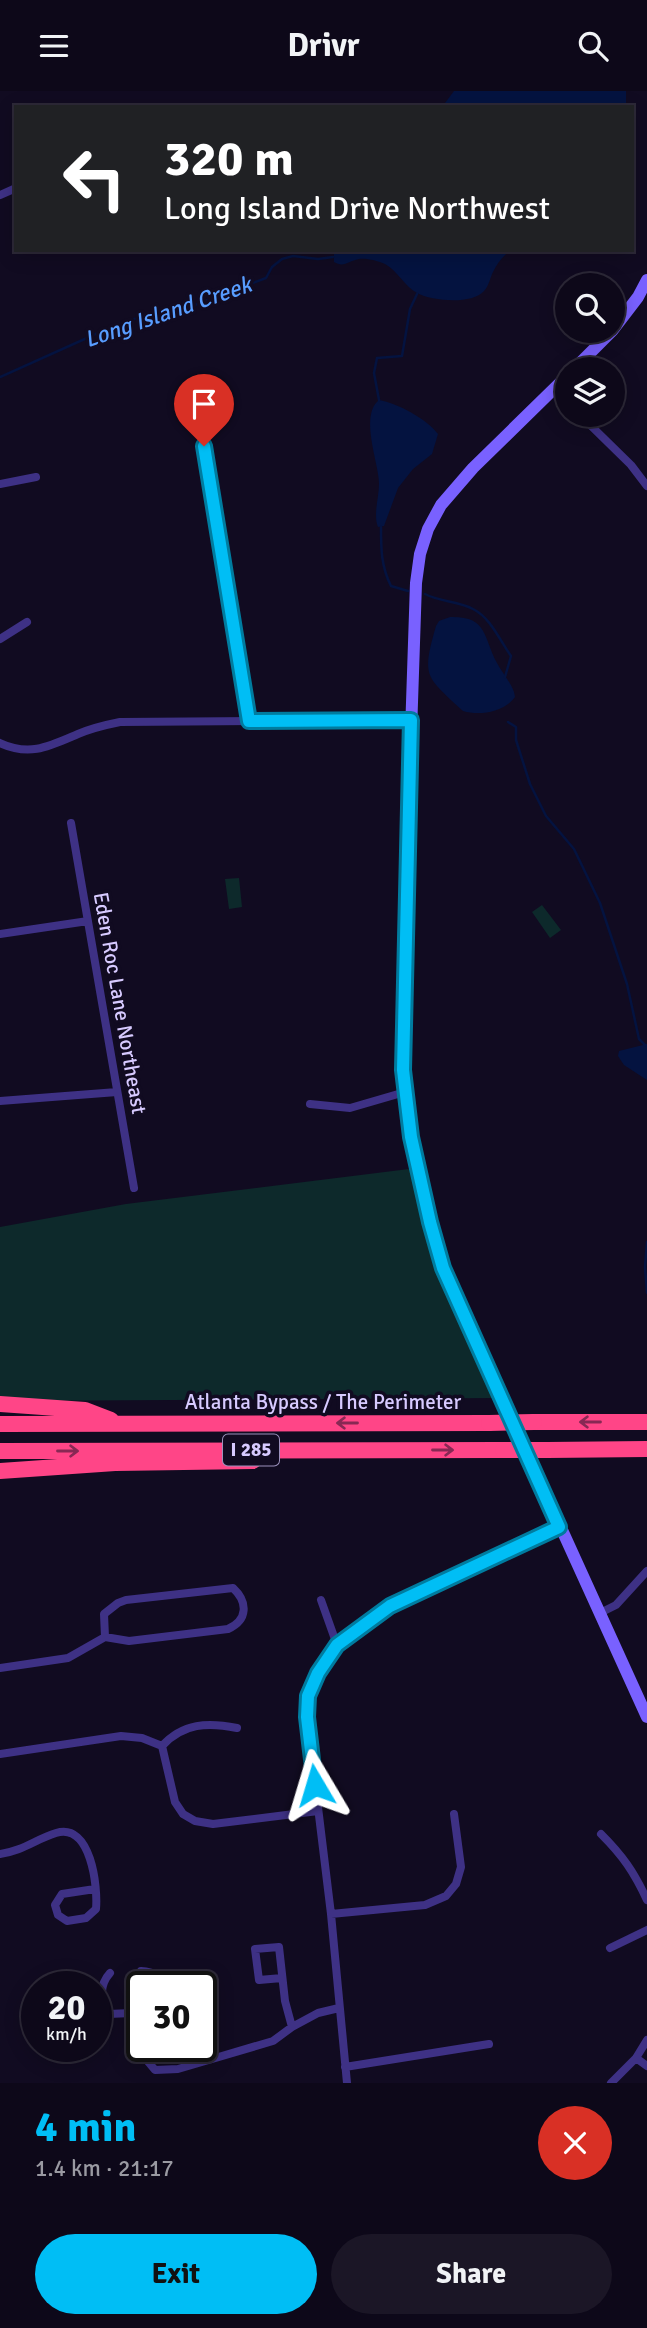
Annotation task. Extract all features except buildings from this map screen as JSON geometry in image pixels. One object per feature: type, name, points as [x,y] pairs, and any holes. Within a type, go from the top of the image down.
[{"type":"highway","points":[[0,1404],[85,1410],[120,1424]]},
{"type":"highway","name":"Atlanta Bypass / The Perimeter","points":[[0,1424],[647,1422]]},
{"type":"highway","name":"I 285","points":[[0,1451],[647,1449]]},
{"type":"highway","points":[[0,1471],[115,1463],[314,1460],[397,1450]]},
{"type":"street","points":[[625,314],[647,280]]},
{"type":"street","points":[[586,357],[600,343]]},
{"type":"street","points":[[555,387],[473,468],[441,505],[428,529],[420,554],[416,583],[411,720],[404,994],[405,1092],[411,1137],[443,1268],[647,1717]]},
{"type":"street","points":[[592,427],[631,465],[647,487]]},
{"type":"street","points":[[201,428],[249,721]]},
{"type":"street","points":[[0,484],[36,477]]},
{"type":"street","points":[[0,639],[27,622]]},
{"type":"street","points":[[0,743],[23,750],[43,749],[90,729],[120,722],[411,720]]},
{"type":"street","name":"Eden Roc Lane Northeast","points":[[71,823],[134,1188]]},
{"type":"street","points":[[0,934],[88,921]]},
{"type":"street","points":[[0,1101],[117,1092]]},
{"type":"street","points":[[310,1104],[350,1108],[405,1092]]},
{"type":"street","points":[[347,2083],[331,1914],[306,1706],[311,1687],[337,1645],[390,1606],[559,1527]]},
{"type":"street","points":[[600,1613],[616,1605],[647,1571]]},
{"type":"street","points":[[0,1668],[68,1658],[102,1639],[129,1641],[228,1629],[243,1615],[244,1602],[233,1588],[126,1600],[104,1614],[102,1639]]},
{"type":"street","points":[[321,1599],[337,1645]]},
{"type":"street","points":[[162,1746],[176,1734],[193,1726],[222,1725],[237,1728]]},
{"type":"street","points":[[0,1754],[121,1736],[142,1738],[162,1746]]},
{"type":"street","points":[[162,1746],[175,1802],[183,1814],[195,1821],[213,1824],[318,1811]]},
{"type":"street","points":[[331,1914],[425,1905],[446,1896],[456,1884],[461,1867],[454,1814]]},
{"type":"street","points":[[0,1854],[32,1845],[56,1833],[72,1834],[83,1842],[89,1852],[95,1889],[96,1909],[86,1918],[67,1921],[58,1915],[55,1905],[62,1894],[95,1889]]},
{"type":"street","points":[[601,1834],[624,1857],[647,1900]]},
{"type":"street","points":[[610,1948],[647,1930]]},
{"type":"street","points":[[282,1978],[258,1980],[255,1949],[279,1947],[285,2001],[292,2027]]},
{"type":"street","points":[[217,2058],[273,2041],[318,2013],[339,2008]]},
{"type":"street","points":[[611,2083],[636,2059],[647,2040]]},
{"type":"street","points":[[345,2067],[489,2044]]},
{"type":"street","points":[[636,2059],[647,2066]]},
{"type":"street","points":[[149,2062],[155,2070],[178,2069],[202,2062]]},
{"type":"green space","points":[[239,878],[242,907],[229,909],[225,879]]},
{"type":"green space","points":[[542,905],[561,930],[550,938],[532,912]]},
{"type":"green space","points":[[417,1168],[440,1280],[497,1398],[0,1401],[0,1227],[126,1204]]},
{"type":"shaded area","points":[[454,91],[626,91],[626,105],[444,105]]},
{"type":"shaded area","points":[[334,252],[508,252],[496,266],[484,291],[461,300],[432,298],[417,293],[390,267],[369,259],[343,264],[334,262]]},
{"type":"shaded area","points":[[379,400],[411,413],[438,434],[432,454],[413,469],[398,488],[384,526],[378,527],[376,511],[379,484],[370,428],[373,407]]},
{"type":"shaded area","points":[[450,617],[471,620],[482,630],[514,692],[515,697],[505,706],[484,713],[463,711],[434,682],[428,667],[431,643],[439,621]]},
{"type":"shaded area","points":[[647,1044],[647,1080],[624,1065],[618,1056],[619,1051]]},
{"type":"waterway","name":"Long Island Creek","points":[[0,377],[118,324],[154,313],[192,306],[266,278],[272,267],[282,259],[293,256],[318,259],[333,257]]},
{"type":"waterway","points":[[379,400],[374,373],[377,358],[402,356],[410,309],[417,294]]},
{"type":"waterway","points":[[381,527],[382,557],[388,579],[391,586],[408,591]]},
{"type":"waterway","points":[[425,594],[467,606],[485,618],[511,656],[505,677]]},
{"type":"waterway","points":[[508,722],[516,727],[516,740],[530,784],[546,816],[574,849],[600,903],[627,984],[639,1039],[645,1045]]},
{"type":"waterway","points":[[647,1242],[647,1293]]},
{"type":"route","points":[[204,446],[249,721],[411,720],[403,1070],[411,1137],[443,1268],[559,1527],[390,1606],[337,1645],[318,1673],[306,1706],[315,1785]]}]
